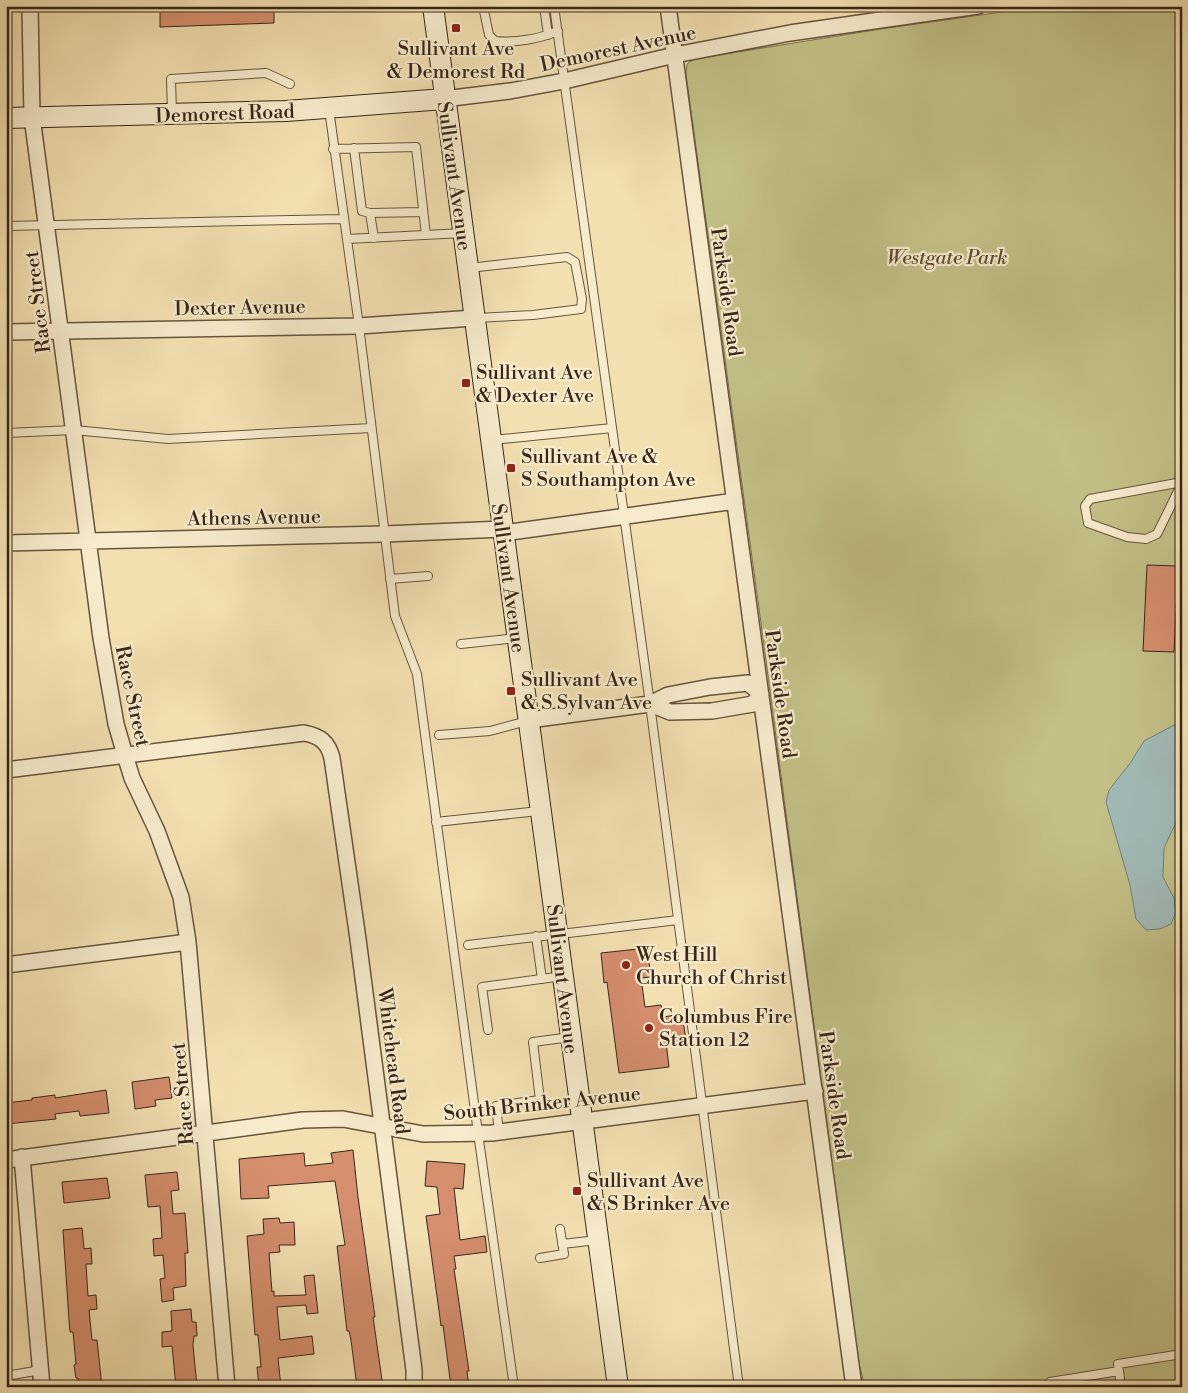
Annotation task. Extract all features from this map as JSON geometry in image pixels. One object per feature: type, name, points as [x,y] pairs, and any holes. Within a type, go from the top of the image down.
[{"type":"main road","name":"Sullivant Avenue","points":[[432,6],[618,1387]]},
{"type":"main road","name":"Demorest Road","points":[[6,118],[329,108],[444,99]]},
{"type":"street","name":"Race Street","points":[[30,6],[32,117],[100,638],[116,724],[132,778],[157,831],[181,897],[188,942],[227,1387]]},
{"type":"street","name":"Parkside Road","points":[[668,6],[854,1382]]},
{"type":"street","name":"Demorest Avenue","points":[[444,99],[564,81],[675,55],[790,33],[978,6]]},
{"type":"street","name":"Dexter Avenue","points":[[6,332],[359,326],[474,318]]},
{"type":"street","name":"Athens Avenue","points":[[6,544],[503,531],[735,501]]},
{"type":"street","points":[[529,720],[650,704],[668,695],[710,687],[748,683],[761,694],[753,704],[712,711],[670,712],[650,704]]},
{"type":"street","name":"Whitehead Road","points":[[125,755],[304,733],[319,737],[326,742],[332,758],[414,1370],[414,1387]]},
{"type":"street","points":[[6,770],[125,755]]},
{"type":"street","points":[[6,965],[188,942]]},
{"type":"street","name":"South Brinker Avenue","points":[[6,1160],[303,1120],[342,1119],[423,1134],[499,1132],[815,1092]]},
{"type":"street","points":[[22,1158],[42,1387]]},
{"type":"lane","points":[[483,6],[489,35],[494,41],[507,42],[548,35],[558,31]]},
{"type":"lane","points":[[544,6],[548,35]]},
{"type":"lane","points":[[554,6],[650,704],[739,1387]]},
{"type":"lane","points":[[172,114],[171,79],[266,73],[290,84]]},
{"type":"lane","points":[[329,108],[359,326],[395,616],[416,674],[514,1387]]},
{"type":"lane","points":[[333,148],[416,147],[426,235]]},
{"type":"lane","points":[[354,148],[362,211],[370,213],[423,212]]},
{"type":"lane","points":[[370,213],[374,238]]},
{"type":"lane","points":[[6,226],[344,219]]},
{"type":"lane","points":[[346,239],[463,233]]},
{"type":"lane","points":[[468,268],[567,257],[574,262],[582,298],[581,309],[533,315],[474,318]]},
{"type":"lane","points":[[6,434],[74,430],[168,439],[371,428]]},
{"type":"lane","points":[[491,440],[612,428]]},
{"type":"lane","points":[[1182,482],[1157,534],[1146,539],[1127,537],[1088,522],[1085,506],[1090,499],[1182,482]]},
{"type":"lane","points":[[390,579],[428,576]]},
{"type":"lane","points":[[461,644],[518,638]]},
{"type":"lane","points":[[439,735],[490,731],[529,720]]},
{"type":"lane","points":[[436,822],[541,810]]},
{"type":"lane","points":[[468,946],[536,936],[678,920]]},
{"type":"lane","points":[[536,936],[542,979]]},
{"type":"lane","points":[[488,1030],[482,987],[562,976]]},
{"type":"lane","points":[[499,1132],[496,1106],[540,1100],[533,1042],[571,1037]]},
{"type":"lane","points":[[540,1258],[564,1254],[560,1229]]},
{"type":"lane","points":[[562,1244],[598,1240]]},
{"type":"lane","points":[[1121,1387],[1118,1364],[1182,1354]]},
{"type":"lane","points":[[6,1376],[41,1370]]},
{"type":"lane","points":[[1050,1382],[1119,1371]]},
{"type":"green space","name":"Westgate Park","points":[[1045,6],[1182,6],[1182,1387],[865,1387],[858,1360],[761,623],[686,74],[687,64],[694,59],[881,29]]},
{"type":"water","points":[[1182,724],[1182,810],[1164,848],[1163,877],[1174,898],[1176,912],[1171,924],[1160,929],[1146,930],[1136,919],[1130,885],[1106,802],[1109,790],[1131,762],[1144,741],[1174,725]]},
{"type":"building","points":[[160,6],[274,6],[274,23],[160,27]]},
{"type":"building","points":[[1147,565],[1178,566],[1174,652],[1143,651]]},
{"type":"building","name":"Columbus Fire Station 12","points":[[647,948],[651,977],[641,978],[645,1007],[661,1005],[663,1017],[682,1014],[686,1040],[666,1042],[669,1067],[619,1073],[607,982],[604,983],[601,953]]},
{"type":"building","points":[[169,1077],[172,1098],[155,1100],[156,1106],[135,1109],[132,1082]]},
{"type":"building","points":[[106,1090],[109,1113],[80,1116],[79,1111],[55,1114],[56,1119],[6,1124],[6,1103],[55,1095],[55,1098]]},
{"type":"building","points":[[353,1150],[383,1387],[357,1387],[351,1340],[349,1331],[347,1331],[337,1246],[345,1245],[335,1181],[268,1186],[269,1198],[241,1199],[239,1159],[304,1153],[305,1166],[333,1163],[331,1153]]},
{"type":"building","points":[[427,1161],[465,1164],[463,1189],[454,1188],[460,1240],[485,1236],[487,1252],[454,1256],[456,1269],[454,1269],[469,1371],[467,1371],[469,1387],[451,1387],[426,1216],[440,1214],[437,1187],[425,1186]]},
{"type":"building","points":[[177,1172],[179,1190],[171,1191],[173,1214],[185,1213],[188,1253],[185,1253],[186,1286],[173,1288],[174,1300],[162,1302],[160,1279],[165,1278],[163,1255],[154,1256],[153,1239],[162,1238],[160,1206],[148,1207],[145,1175]]},
{"type":"building","points":[[107,1178],[110,1198],[64,1203],[62,1182]]},
{"type":"building","points":[[279,1218],[280,1223],[294,1222],[295,1245],[279,1245],[280,1252],[269,1253],[272,1292],[274,1291],[274,1296],[306,1295],[304,1276],[314,1275],[318,1313],[307,1314],[306,1305],[277,1307],[280,1340],[312,1336],[314,1354],[278,1358],[281,1387],[259,1387],[257,1367],[261,1367],[258,1335],[255,1335],[247,1236],[264,1234],[263,1219]]},
{"type":"building","points":[[82,1228],[84,1249],[91,1248],[92,1264],[86,1264],[88,1296],[96,1295],[97,1309],[89,1310],[92,1340],[97,1340],[102,1387],[79,1387],[74,1365],[76,1364],[73,1332],[70,1332],[63,1230]]},
{"type":"building","points":[[191,1309],[192,1322],[196,1322],[197,1336],[194,1336],[193,1345],[197,1387],[176,1387],[172,1346],[162,1347],[162,1332],[172,1331],[171,1311]]},
{"type":"place","name":"Sullivant Ave & Demorest Rd","points":[[456,28]]},
{"type":"place","name":"Sullivant Ave & Dexter Ave","points":[[466,383]]},
{"type":"place","name":"Sullivant Ave & S Southampton Ave","points":[[511,468]]},
{"type":"place","name":"Sullivant Ave & S Sylvan Ave","points":[[511,691]]},
{"type":"place","name":"West Hill Church of Christ","points":[[626,965]]},
{"type":"place","name":"Columbus Fire Station 12","points":[[649,1028]]},
{"type":"place","name":"Sullivant Ave & S Brinker Ave","points":[[577,1191]]}]
